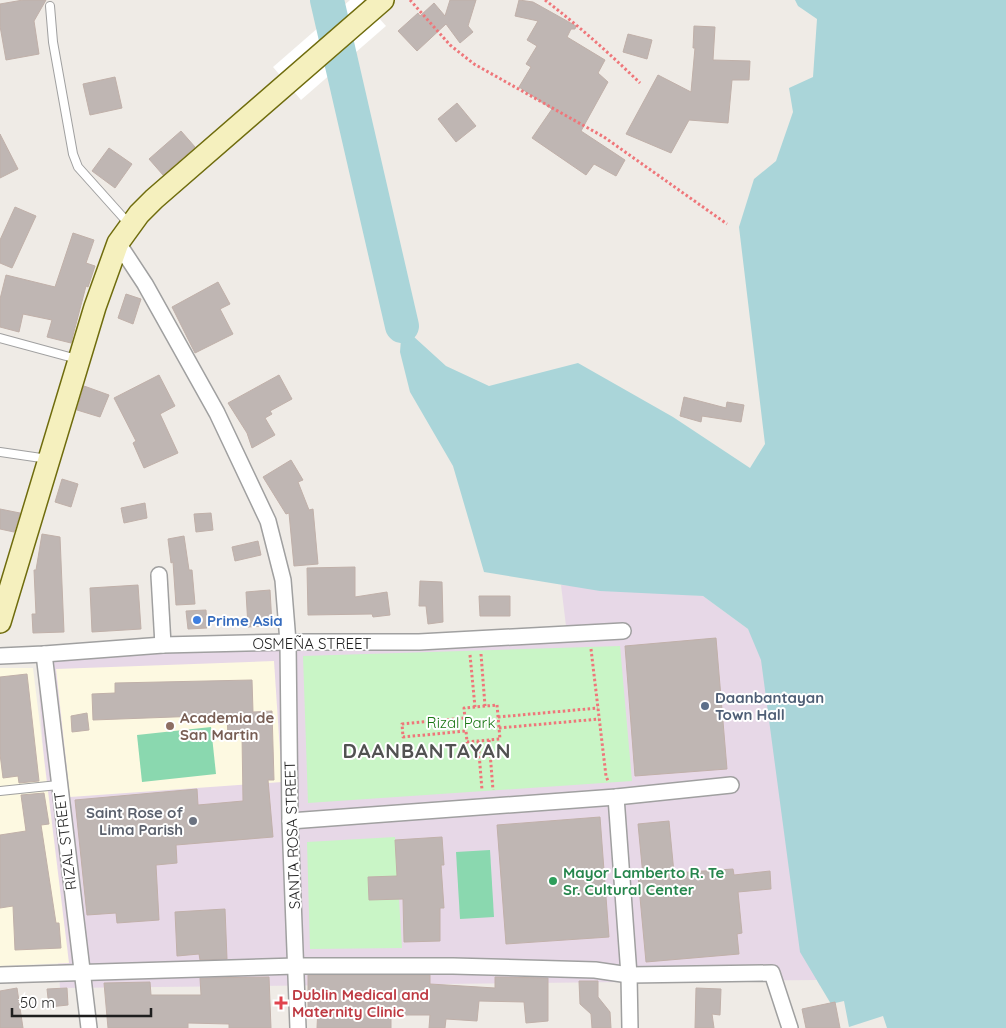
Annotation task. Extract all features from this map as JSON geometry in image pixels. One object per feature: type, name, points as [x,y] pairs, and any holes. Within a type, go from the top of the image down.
[{"type":"main road","points":[[0,622],[95,307],[118,243],[138,214],[154,199],[378,6]]},
{"type":"street","name":"SANTA ROSA STREET","points":[[118,243],[145,284],[218,414],[268,520],[283,580],[288,642],[290,821],[298,1028]]},
{"type":"street","points":[[159,575],[163,645]]},
{"type":"street","name":"OSMEÑA STREET","points":[[0,656],[163,645],[288,642],[419,642],[624,631]]},
{"type":"street","name":"RIZAL STREET","points":[[44,654],[58,785],[89,1028]]},
{"type":"street","points":[[290,821],[616,797],[731,785]]},
{"type":"street","points":[[616,797],[630,1028]]},
{"type":"street","points":[[0,975],[296,966],[453,966],[595,970],[628,975],[772,973],[790,1028]]},
{"type":"lane","points":[[50,6],[53,42],[78,167],[130,226]]},
{"type":"lane","points":[[0,338],[79,360]]},
{"type":"lane","points":[[0,452],[50,459]]},
{"type":"lane","points":[[0,791],[58,785]]},
{"type":"path","points":[[410,0],[450,44],[474,64],[604,138],[726,224]]},
{"type":"path","points":[[545,0],[566,16],[640,83]]},
{"type":"path","points":[[589,633],[606,776],[616,797]]},
{"type":"path","points":[[474,639],[485,706]]},
{"type":"path","points":[[474,639],[475,707]]},
{"type":"path","points":[[497,705],[500,739],[467,742],[464,708],[485,706],[497,705]]},
{"type":"path","points":[[498,717],[598,708]]},
{"type":"path","points":[[464,718],[402,724],[403,737],[466,731]]},
{"type":"path","points":[[499,728],[599,719]]},
{"type":"path","points":[[489,740],[489,807]]},
{"type":"path","points":[[478,741],[489,807]]},
{"type":"shaded area","points":[[561,585],[703,596],[748,629],[795,691],[820,986],[817,980],[60,988],[36,649],[567,634]]},
{"type":"shaded area","name":"Academia de San Martin","points":[[274,661],[282,782],[70,797],[56,669]]},
{"type":"shaded area","points":[[0,668],[33,668],[69,963],[0,966]]},
{"type":"green space","name":"Rizal Park","points":[[620,646],[632,781],[308,803],[303,656]]},
{"type":"green space","points":[[211,727],[216,774],[142,782],[137,735]]},
{"type":"green space","points":[[395,837],[402,948],[310,949],[307,842]]},
{"type":"green space","points":[[490,850],[494,917],[460,919],[456,852]]},
{"type":"water","points":[[795,0],[1006,0],[1006,1028],[887,1028],[883,1016],[849,1027],[844,1001],[831,1004],[800,952],[761,660],[748,629],[703,596],[600,591],[484,572],[453,466],[410,392],[400,352],[402,326],[446,366],[489,386],[578,363],[673,417],[750,468],[765,444],[739,227],[754,179],[776,161],[793,112],[789,88],[813,77],[817,19],[798,6]]},
{"type":"pier","points":[[350,0],[363,0],[386,26],[301,100],[273,67]]},
{"type":"building","points":[[23,0],[46,0],[34,21],[39,54],[6,60],[0,26],[0,4]]},
{"type":"building","points":[[450,0],[476,0],[468,26],[473,32],[460,43],[446,24],[417,51],[398,31],[418,13],[420,16],[434,3],[445,16]]},
{"type":"building","points":[[519,0],[533,2],[576,26],[575,29],[571,29],[567,37],[605,60],[598,73],[608,82],[581,131],[625,160],[616,176],[594,164],[586,175],[532,138],[552,109],[519,87],[531,67],[526,64],[537,46],[527,40],[538,21],[515,16]]},
{"type":"building","points":[[694,26],[715,27],[713,60],[750,61],[749,80],[732,80],[728,123],[689,120],[671,153],[626,134],[658,75],[691,92],[695,48],[693,48]]},
{"type":"building","points":[[628,34],[652,40],[647,59],[623,52]]},
{"type":"building","points":[[115,77],[122,108],[90,115],[83,84]]},
{"type":"building","points":[[457,103],[476,126],[456,142],[438,119]]},
{"type":"building","points":[[181,131],[195,147],[163,175],[149,159]]},
{"type":"building","points":[[0,134],[18,169],[0,178]]},
{"type":"building","points":[[109,148],[132,164],[115,188],[92,171]]},
{"type":"building","points":[[15,207],[36,216],[12,268],[0,263],[0,240]]},
{"type":"building","points":[[73,233],[94,240],[86,263],[95,266],[88,287],[86,286],[71,343],[47,337],[52,320],[23,314],[19,332],[0,327],[0,299],[6,275],[55,287]]},
{"type":"building","points":[[218,282],[230,304],[220,309],[233,334],[195,353],[172,307]]},
{"type":"building","points":[[126,294],[141,299],[133,324],[118,318]]},
{"type":"building","points":[[159,375],[175,406],[160,414],[178,453],[144,468],[133,443],[136,441],[114,398]]},
{"type":"building","points":[[279,375],[292,399],[270,411],[272,414],[265,418],[275,435],[252,448],[247,433],[228,403]]},
{"type":"building","points":[[84,386],[109,395],[100,417],[77,410]]},
{"type":"building","points":[[684,397],[726,408],[727,402],[744,405],[741,422],[702,416],[701,422],[680,416]]},
{"type":"building","points":[[291,460],[303,480],[298,482],[309,510],[313,509],[318,564],[294,566],[289,513],[286,514],[263,477]]},
{"type":"building","points":[[62,479],[78,484],[71,507],[55,502]]},
{"type":"building","points":[[145,503],[147,518],[124,523],[121,508]]},
{"type":"building","points":[[0,509],[20,513],[14,532],[0,529]]},
{"type":"building","points":[[211,513],[213,530],[196,532],[194,514]]},
{"type":"building","points":[[42,534],[60,537],[64,632],[33,633],[32,614],[36,614],[34,570],[36,570]]},
{"type":"building","points":[[184,536],[189,570],[192,570],[195,604],[176,605],[173,562],[171,563],[168,539]]},
{"type":"building","points":[[258,541],[261,555],[235,561],[232,547]]},
{"type":"building","points":[[355,567],[355,597],[387,592],[390,615],[373,617],[372,614],[308,615],[307,568]]},
{"type":"building","points":[[420,581],[442,582],[443,622],[428,624],[426,606],[419,606]]},
{"type":"building","points":[[138,585],[141,629],[92,632],[90,588]]},
{"type":"building","points":[[270,590],[272,625],[248,627],[246,592]]},
{"type":"building","points":[[479,596],[510,596],[510,616],[480,616]]},
{"type":"building","name":"Prime Asia","points":[[206,610],[207,628],[188,629],[186,611]]},
{"type":"building","name":"Daanbantayan Town Hall","points":[[716,638],[727,769],[635,776],[625,646]]},
{"type":"building","points":[[27,674],[39,781],[19,783],[18,776],[3,778],[0,754],[0,677]]},
{"type":"building","points":[[252,680],[253,712],[272,711],[274,780],[268,780],[273,837],[176,845],[177,863],[156,865],[159,920],[117,923],[116,913],[87,915],[75,800],[197,789],[198,805],[243,801],[242,735],[228,736],[227,715],[93,720],[92,694],[115,693],[115,683]]},
{"type":"building","points":[[87,713],[89,730],[72,732],[71,716]]},
{"type":"building","points":[[44,793],[49,824],[41,825],[56,923],[59,923],[61,948],[15,950],[13,906],[0,908],[0,835],[26,831],[21,795]]},
{"type":"building","name":"Mayor Lamberto R. Te Sr. Cultural Center","points":[[600,817],[609,937],[506,944],[497,825]]},
{"type":"building","points":[[669,821],[674,873],[733,869],[734,875],[770,871],[771,889],[738,892],[742,933],[737,934],[739,954],[646,962],[638,876],[643,876],[638,824]]},
{"type":"building","points":[[442,837],[444,865],[441,865],[444,908],[440,908],[440,941],[404,942],[403,899],[369,900],[368,877],[397,876],[395,840]]},
{"type":"building","points":[[225,909],[227,959],[200,960],[199,954],[177,956],[175,912]]},
{"type":"building","points":[[308,975],[430,975],[430,984],[495,988],[495,977],[548,978],[548,1021],[526,1023],[524,1002],[479,1001],[477,1021],[446,1019],[445,1028],[429,1028],[430,1015],[391,1015],[391,1028],[317,1028],[318,1007],[308,1007]]},
{"type":"building","points":[[269,977],[271,1028],[229,1028],[229,1024],[188,1023],[188,1028],[108,1028],[104,983],[150,982],[151,995],[201,995],[200,978]]},
{"type":"building","points":[[579,981],[598,981],[598,997],[610,1012],[611,1028],[592,1028],[591,1014],[580,1004]]},
{"type":"building","points":[[17,988],[23,1028],[0,1028],[0,991]]},
{"type":"building","points":[[67,988],[68,1005],[49,1007],[47,989]]},
{"type":"building","points":[[696,988],[721,989],[720,1015],[712,1014],[714,1028],[695,1028]]},
{"type":"building","points":[[835,1002],[840,1028],[806,1028],[802,1009]]},
{"type":"waterway","points":[[327,0],[402,326]]},
{"type":"place","name":"Prime Asia","points":[[197,620]]},
{"type":"place","name":"Daanbantayan Town Hall","points":[[705,706]]},
{"type":"place","name":"Academia de San Martin","points":[[170,726]]},
{"type":"place","name":"Saint Rose of Lima Parish","points":[[193,821]]},
{"type":"place","name":"Mayor Lamberto R. Te Sr. Cultural Center","points":[[553,881]]},
{"type":"place","name":"Dublin Medical and Maternity Clinic","points":[[281,1003]]},
{"type":"district","name":"DAANBANTAYAN","points":[[427,750]]}]
